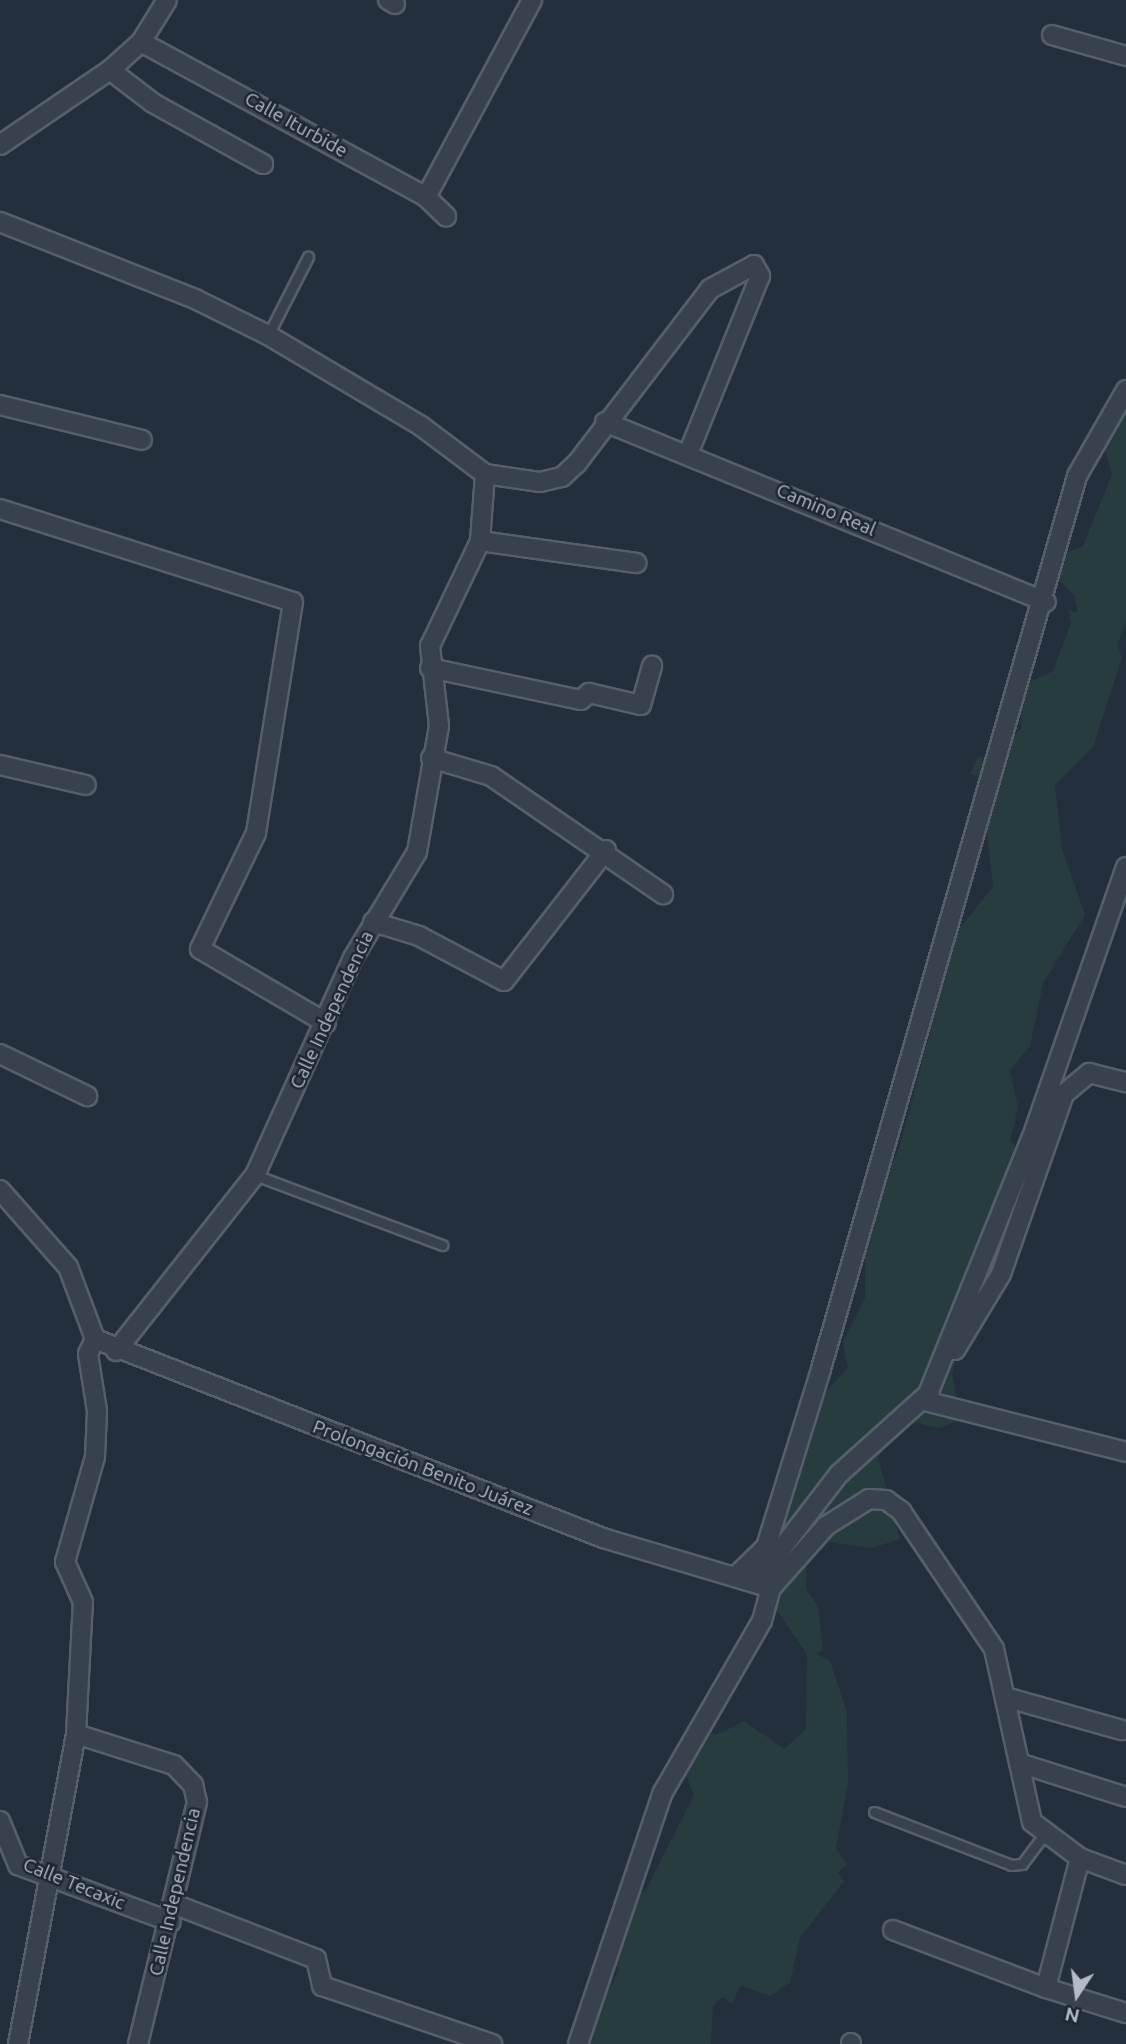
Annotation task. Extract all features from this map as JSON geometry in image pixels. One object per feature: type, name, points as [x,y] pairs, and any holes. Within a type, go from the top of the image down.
[{"type":"street","points":[[0,145],[110,70],[141,42],[167,0]]},
{"type":"street","points":[[426,197],[532,0]]},
{"type":"street","points":[[1052,35],[1126,56]]},
{"type":"street","name":"Calle Iturbide","points":[[141,42],[426,197],[446,216]]},
{"type":"street","points":[[110,70],[153,103],[263,164]]},
{"type":"street","points":[[0,222],[268,335],[421,426],[485,474],[540,482],[562,477],[710,289],[754,265],[760,276],[689,452]]},
{"type":"street","points":[[736,1576],[766,1547],[1046,601],[1077,476],[1126,390]]},
{"type":"street","points":[[0,405],[142,440]]},
{"type":"street","name":"Camino Real","points":[[605,422],[689,452],[1046,601]]},
{"type":"street","name":"Calle Independencia","points":[[116,1351],[255,1175],[373,922],[418,852],[431,758],[439,726],[430,668],[436,623],[480,541],[485,474]]},
{"type":"street","points":[[0,509],[169,565],[293,602],[256,833],[200,949],[326,1023]]},
{"type":"street","points":[[480,541],[636,563]]},
{"type":"street","points":[[430,668],[581,700],[589,693],[641,705],[652,666]]},
{"type":"street","points":[[431,758],[491,776],[606,850],[663,894]]},
{"type":"street","points":[[0,765],[86,785]]},
{"type":"street","points":[[373,922],[419,936],[504,981],[606,850]]},
{"type":"street","points":[[925,1401],[1035,1129],[1126,867]]},
{"type":"street","points":[[0,1054],[87,1096]]},
{"type":"street","points":[[578,2044],[657,1806],[762,1620],[764,1585],[839,1474],[925,1401],[1001,1274],[1064,1094],[1089,1073],[1126,1083]]},
{"type":"street","points":[[0,1190],[68,1267],[95,1339],[88,1354],[96,1401],[95,1457],[65,1562],[83,1602],[76,1734],[18,2044]]},
{"type":"street","name":"Prolongación Benito Juárez","points":[[95,1339],[116,1351],[603,1538],[764,1585]]},
{"type":"street","points":[[925,1401],[1126,1452]]},
{"type":"street","points":[[764,1585],[826,1526],[869,1499],[886,1500],[901,1511],[994,1649],[1032,1822],[1080,1858],[1126,1875]]},
{"type":"street","points":[[1005,1697],[1122,1730]]},
{"type":"street","name":"Calle Independencia","points":[[76,1734],[174,1765],[193,1785],[197,1802],[174,1914],[138,2044]]},
{"type":"street","points":[[1019,1762],[1126,1797]]},
{"type":"street","name":"Calle Tecaxic","points":[[0,1821],[18,1865],[51,1878],[316,1959],[322,1986],[492,2044]]},
{"type":"street","points":[[1046,1988],[1080,1858]]},
{"type":"street","points":[[893,1930],[1046,1988],[1126,2013]]},
{"type":"lane","points":[[268,335],[308,257]]},
{"type":"lane","points":[[255,1175],[442,1245]]},
{"type":"lane","points":[[874,1812],[1011,1865],[1022,1864],[1046,1832]]},
{"type":"green space","points":[[1126,408],[1126,622],[1117,645],[1122,657],[1093,747],[1055,785],[1062,849],[1085,915],[1043,983],[1030,1046],[1010,1070],[1018,1108],[1010,1140],[1022,1156],[1026,1190],[1033,1191],[961,1342],[952,1374],[960,1420],[939,1428],[908,1421],[878,1457],[900,1539],[872,1548],[820,1541],[808,1548],[806,1589],[818,1606],[823,1650],[817,1654],[830,1661],[847,1712],[848,1783],[836,1848],[847,1865],[838,1872],[844,1881],[800,1938],[790,1982],[770,1996],[741,1985],[732,2003],[722,1997],[713,2006],[711,2044],[582,2044],[619,1969],[615,1964],[634,1897],[646,1890],[694,1795],[686,1776],[675,1774],[672,1752],[683,1737],[721,1733],[744,1721],[784,1749],[806,1729],[807,1654],[771,1602],[747,1593],[750,1583],[729,1571],[730,1565],[763,1540],[810,1408],[848,1368],[843,1342],[865,1298],[865,1229],[900,1146],[956,933],[993,887],[984,804],[977,776],[970,774],[978,757],[991,760],[1021,729],[1022,686],[1053,671],[1071,623],[1068,610],[1078,613],[1074,595],[1041,563],[1083,546],[1112,474],[1104,445]]}]
